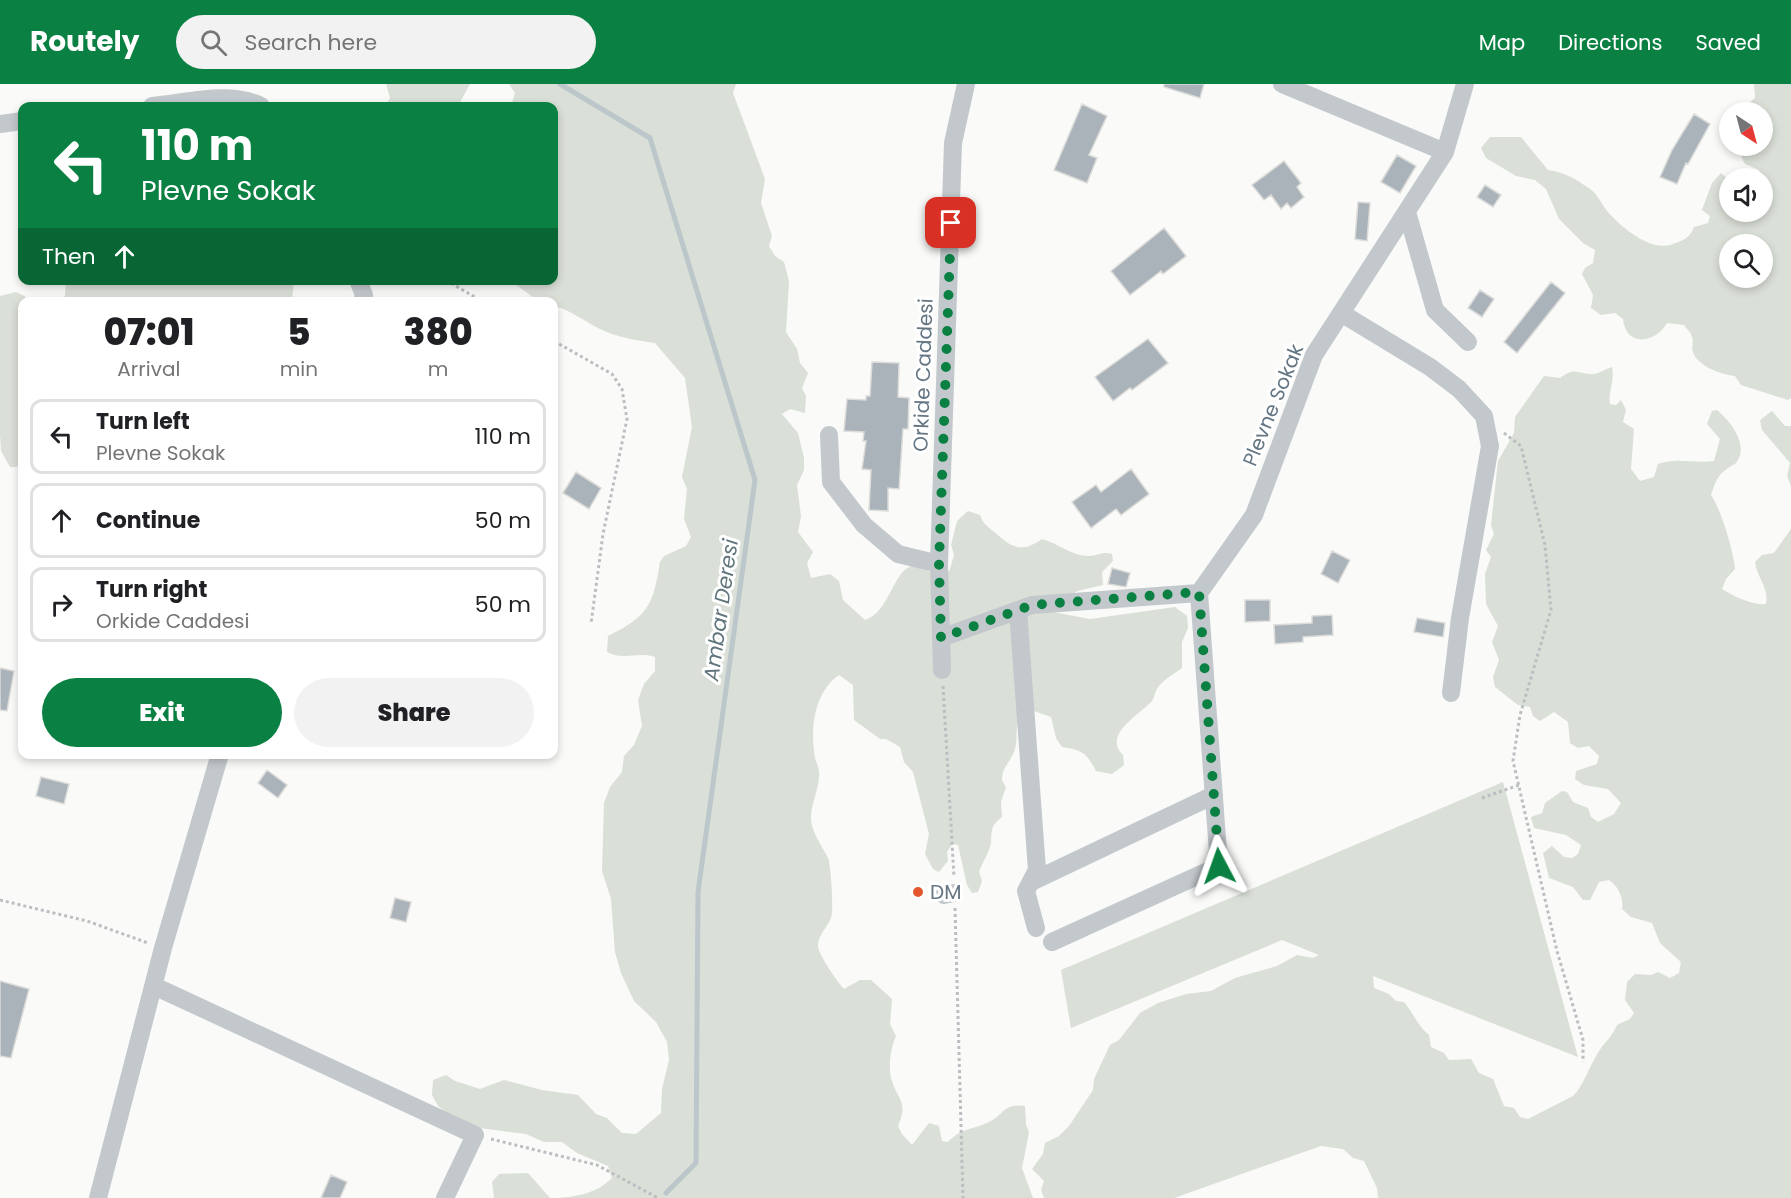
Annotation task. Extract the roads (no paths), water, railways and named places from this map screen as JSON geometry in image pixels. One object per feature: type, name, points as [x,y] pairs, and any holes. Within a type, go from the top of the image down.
[{"type":"street","name":"Orkide Caddesi","points":[[942,670],[939,564],[953,143],[966,84]]},
{"type":"street","points":[[1282,84],[1445,152]]},
{"type":"street","name":"Plevne Sokak","points":[[1199,592],[1254,515],[1314,355],[1445,152],[1465,84]]},
{"type":"street","points":[[188,102],[224,98],[253,102]]},
{"type":"street","points":[[0,124],[18,122]]},
{"type":"street","points":[[1407,212],[1435,310],[1468,342]]},
{"type":"street","points":[[1341,314],[1430,366],[1459,389],[1484,416],[1490,446],[1460,618],[1451,693]]},
{"type":"street","points":[[829,435],[831,482],[864,525],[898,554],[939,564]]},
{"type":"street","points":[[941,638],[1032,605],[1199,592],[1219,866],[1052,942]]},
{"type":"street","points":[[1018,610],[1036,870],[1026,891],[1036,928]]},
{"type":"street","points":[[98,1198],[164,948],[219,759]]},
{"type":"street","points":[[1031,882],[1214,795]]},
{"type":"street","points":[[154,986],[475,1135],[445,1198]]},
{"type":"waterway","name":"Ambar Deresi","points":[[560,84],[650,138],[755,480],[698,892],[696,1163],[666,1193]]},
{"type":"place","name":"DM","points":[[918,892]]}]
